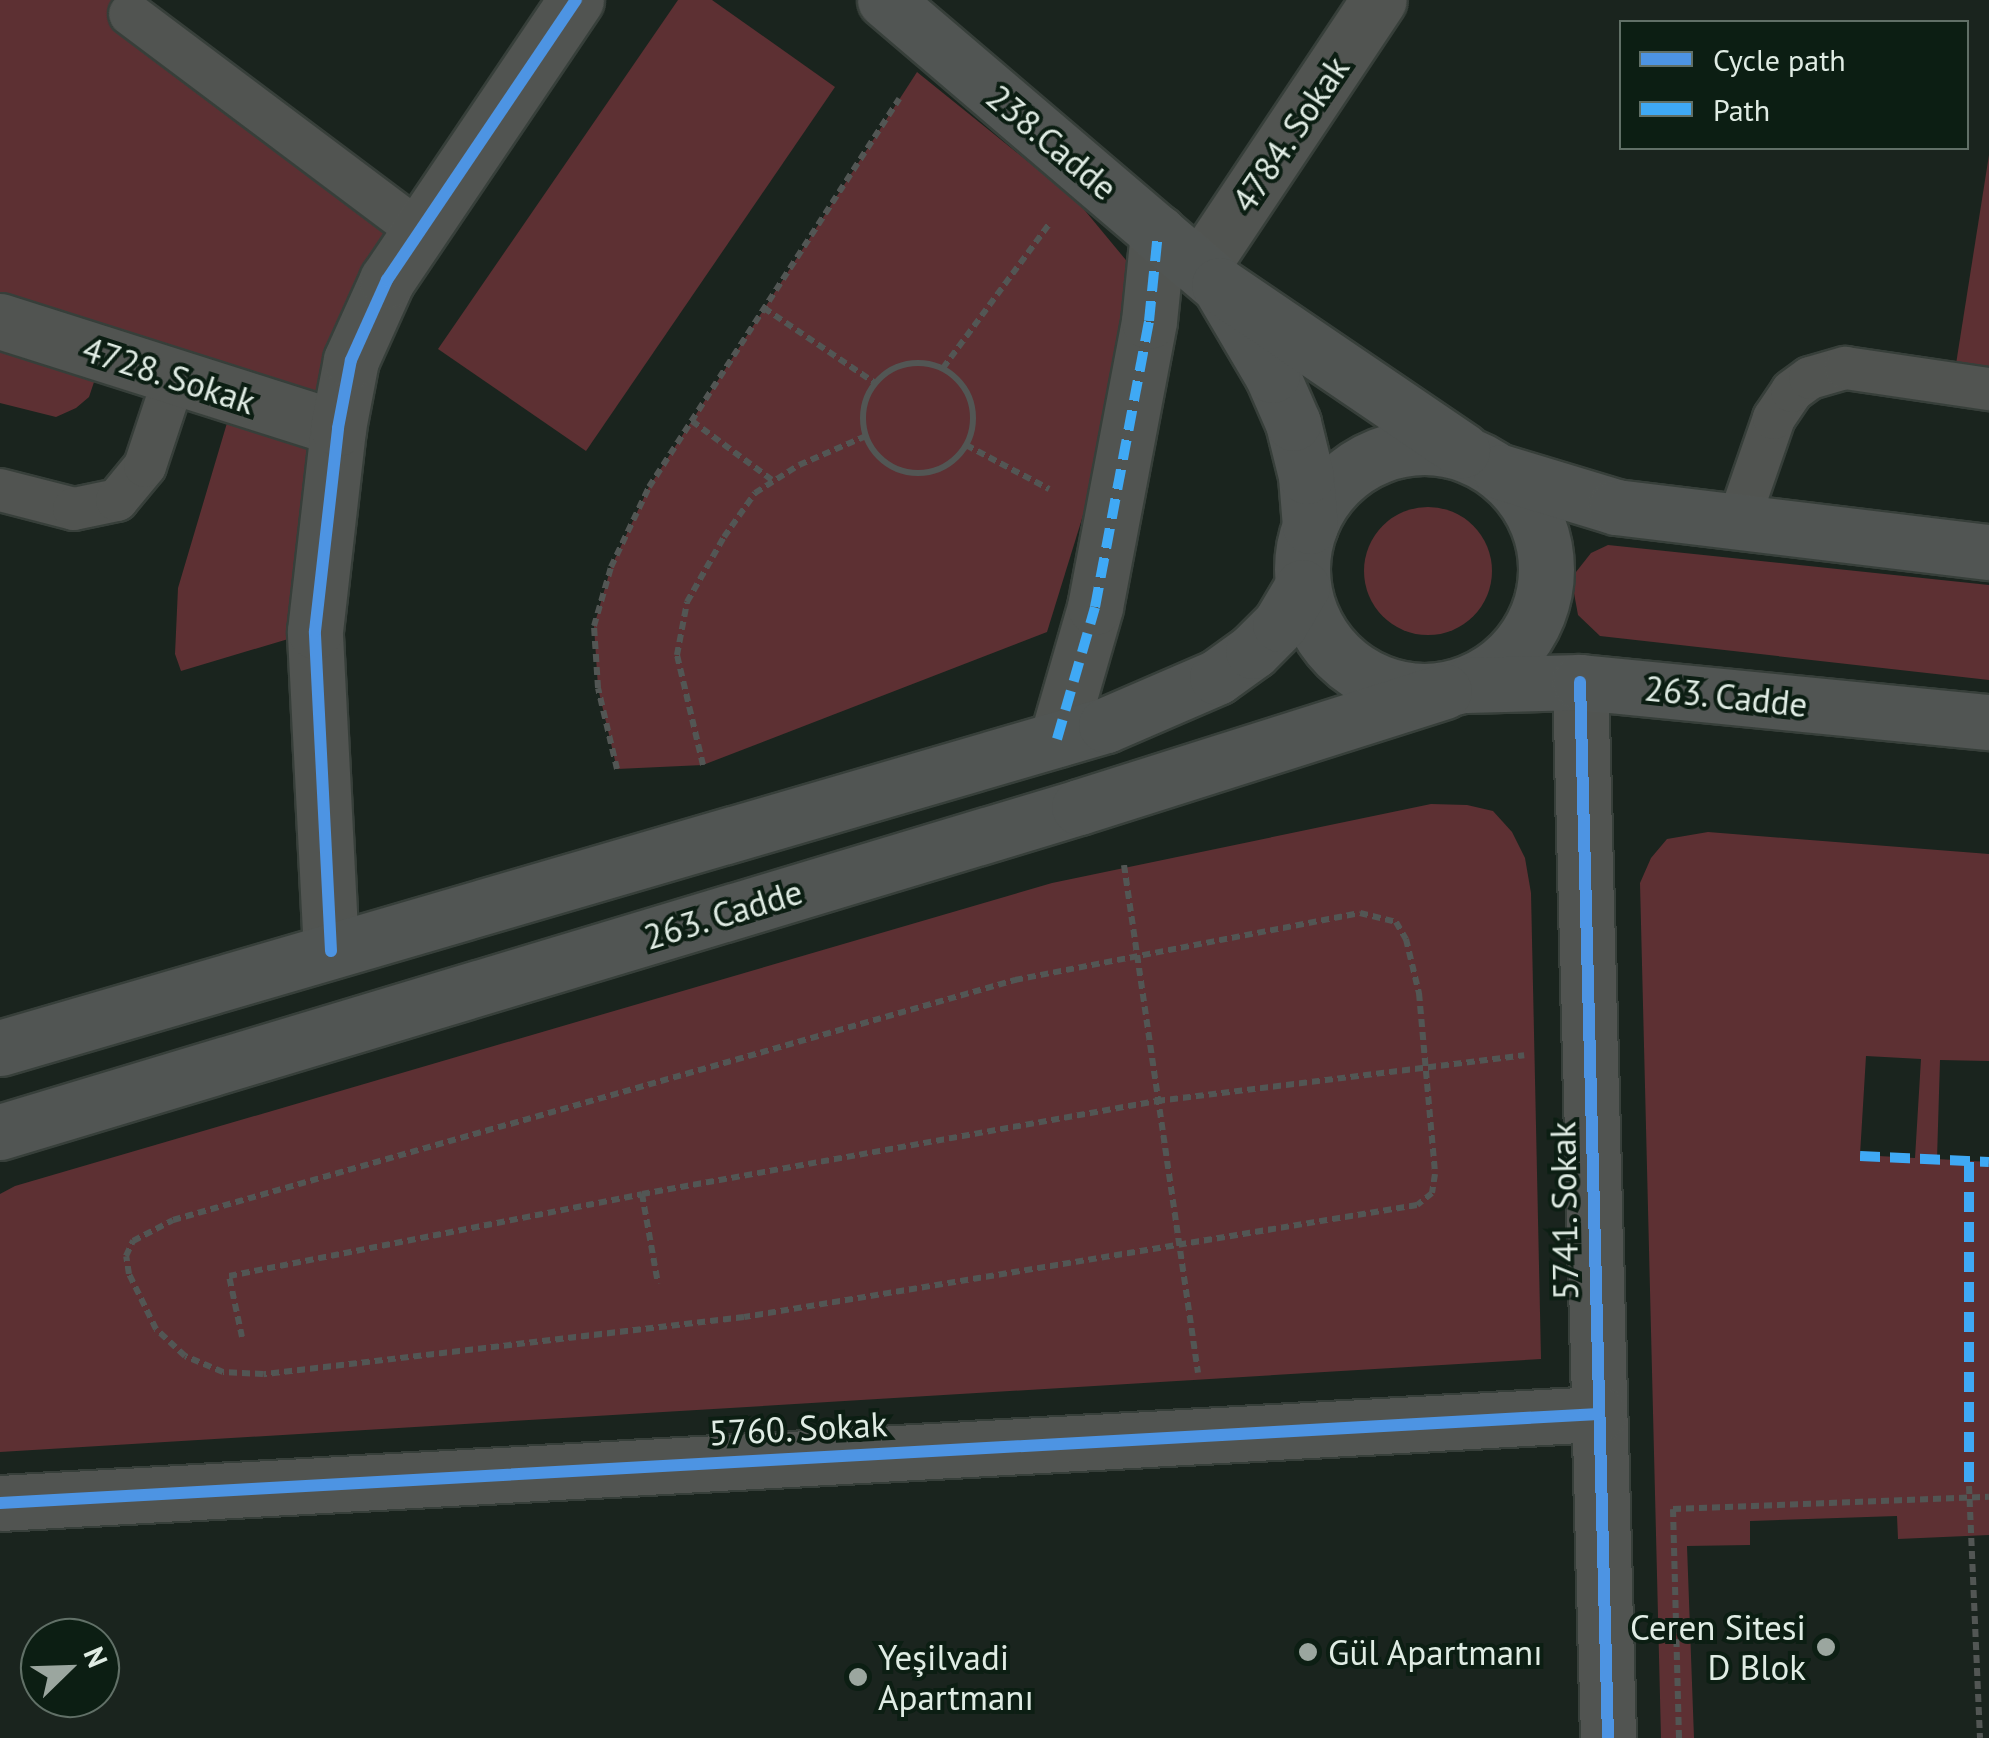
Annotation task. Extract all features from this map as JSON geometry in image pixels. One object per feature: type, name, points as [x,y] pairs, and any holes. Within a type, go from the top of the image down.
[{"type":"main road","name":"238.Cadde","points":[[885,0],[1210,276]]},
{"type":"main road","points":[[1210,276],[1482,462],[1529,505],[1544,544],[1547,587],[1535,624],[1512,656],[1481,679],[1453,688],[1405,691],[1368,678],[1336,656],[1314,624],[1302,587],[1302,548],[1316,508],[1343,474],[1380,453],[1422,445],[1482,462],[1616,507],[1989,552]]},
{"type":"main road","points":[[1210,276],[1272,375],[1292,423],[1306,476],[1310,526]]},
{"type":"main road","points":[[0,1048],[1057,740],[1175,699],[1217,677],[1253,651],[1280,624],[1302,587]]},
{"type":"main road","name":"263. Cadde","points":[[0,1132],[1080,807],[1453,688],[1580,682],[1989,722]]},
{"type":"street","points":[[331,951],[314,632],[338,428],[351,360],[365,321],[418,230],[576,0]]},
{"type":"street","name":"4784. Sokak","points":[[1210,276],[1380,0]]},
{"type":"street","points":[[1057,740],[1095,607],[1150,321],[1158,232]]},
{"type":"street","name":"4728. Sokak","points":[[0,321],[338,428]]},
{"type":"street","name":"5741. Sokak","points":[[1580,682],[1608,1738]]},
{"type":"street","name":"5760. Sokak","points":[[0,1503],[1599,1414]]},
{"type":"lane","points":[[130,14],[418,230]]},
{"type":"lane","points":[[1738,522],[1774,418],[1792,391],[1810,378],[1846,368],[1989,389]]},
{"type":"lane","points":[[0,490],[74,509],[117,500],[145,466],[174,376]]},
{"type":"path","points":[[617,770],[598,688],[594,626],[611,567],[649,488],[936,44]]},
{"type":"path","points":[[943,368],[1054,218]]},
{"type":"path","points":[[764,308],[875,383]]},
{"type":"path","points":[[906,364],[943,368],[968,394],[973,429],[966,445],[940,469],[904,472],[888,465],[866,436],[866,400],[875,383],[906,364]]},
{"type":"path","points":[[692,422],[772,480]]},
{"type":"path","points":[[703,765],[680,681],[680,630],[687,602],[724,537],[755,494],[772,480],[866,436]]},
{"type":"path","points":[[966,445],[1052,491]]},
{"type":"path","points":[[1124,865],[1199,1379]]},
{"type":"path","points":[[1381,915],[1396,922],[1406,938],[1427,1064],[1436,1174],[1432,1193],[1418,1205],[1178,1248],[744,1317],[263,1374],[223,1372],[185,1356],[156,1329],[129,1274],[126,1256],[133,1241],[173,1220],[932,1002],[1136,954],[1325,917],[1381,915]]},
{"type":"path","points":[[242,1337],[229,1276],[642,1194],[1157,1101],[1427,1064],[1535,1054]]},
{"type":"path","points":[[642,1194],[658,1284]]},
{"type":"path","points":[[1969,1486],[1980,1738]]},
{"type":"path","points":[[1680,1738],[1673,1508],[1989,1497]]},
{"type":"shaded area","points":[[0,0],[139,0],[418,230],[387,280],[315,631],[181,671],[175,654],[178,588],[235,396],[103,355],[89,397],[76,408],[56,417],[0,403]]},
{"type":"shaded area","points":[[678,0],[712,0],[835,87],[586,451],[438,349]]},
{"type":"shaded area","points":[[917,72],[1077,201],[1135,271],[1089,496],[1047,632],[703,765],[617,769],[598,688],[594,626],[611,567],[649,487]]},
{"type":"shaded area","points":[[1989,155],[1989,389],[1953,383]]},
{"type":"shaded area","points":[[1428,507],[1453,512],[1473,526],[1487,546],[1492,571],[1487,596],[1473,616],[1453,630],[1428,635],[1403,630],[1383,616],[1369,596],[1364,571],[1369,546],[1383,526],[1403,512]]},
{"type":"shaded area","points":[[1608,545],[1989,585],[1989,680],[1600,636],[1578,615],[1574,593],[1576,572],[1591,553]]},
{"type":"shaded area","points":[[1431,804],[1467,805],[1493,811],[1512,832],[1525,858],[1531,893],[1541,1359],[0,1452],[0,1194],[15,1186],[1052,883]]},
{"type":"shaded area","points":[[1708,832],[1989,854],[1989,1061],[1940,1060],[1937,1159],[1989,1162],[1989,1535],[1898,1539],[1897,1516],[1750,1521],[1750,1545],[1687,1546],[1694,1738],[1661,1738],[1640,883],[1651,858],[1667,839]],"holes":[[[1866,1056],[1921,1059],[1915,1158],[1860,1155]]]},
{"type":"marked path","points":[[1057,739],[1095,607],[1149,321],[1158,232]]},
{"type":"marked path","points":[[1860,1156],[1989,1162]]},
{"type":"marked path","points":[[1969,1162],[1969,1486]]},
{"type":"cycle path","points":[[331,951],[315,631],[338,428],[351,360],[387,280],[576,0]]},
{"type":"cycle path","points":[[1580,682],[1608,1738]]},
{"type":"cycle path","points":[[0,1503],[1599,1414]]},
{"type":"place","name":"Ceren Sitesi D Blok","points":[[1826,1647]]},
{"type":"place","name":"Gül Apartmanı","points":[[1308,1652]]},
{"type":"place","name":"Yeşilvadi Apartmanı","points":[[858,1677]]}]
